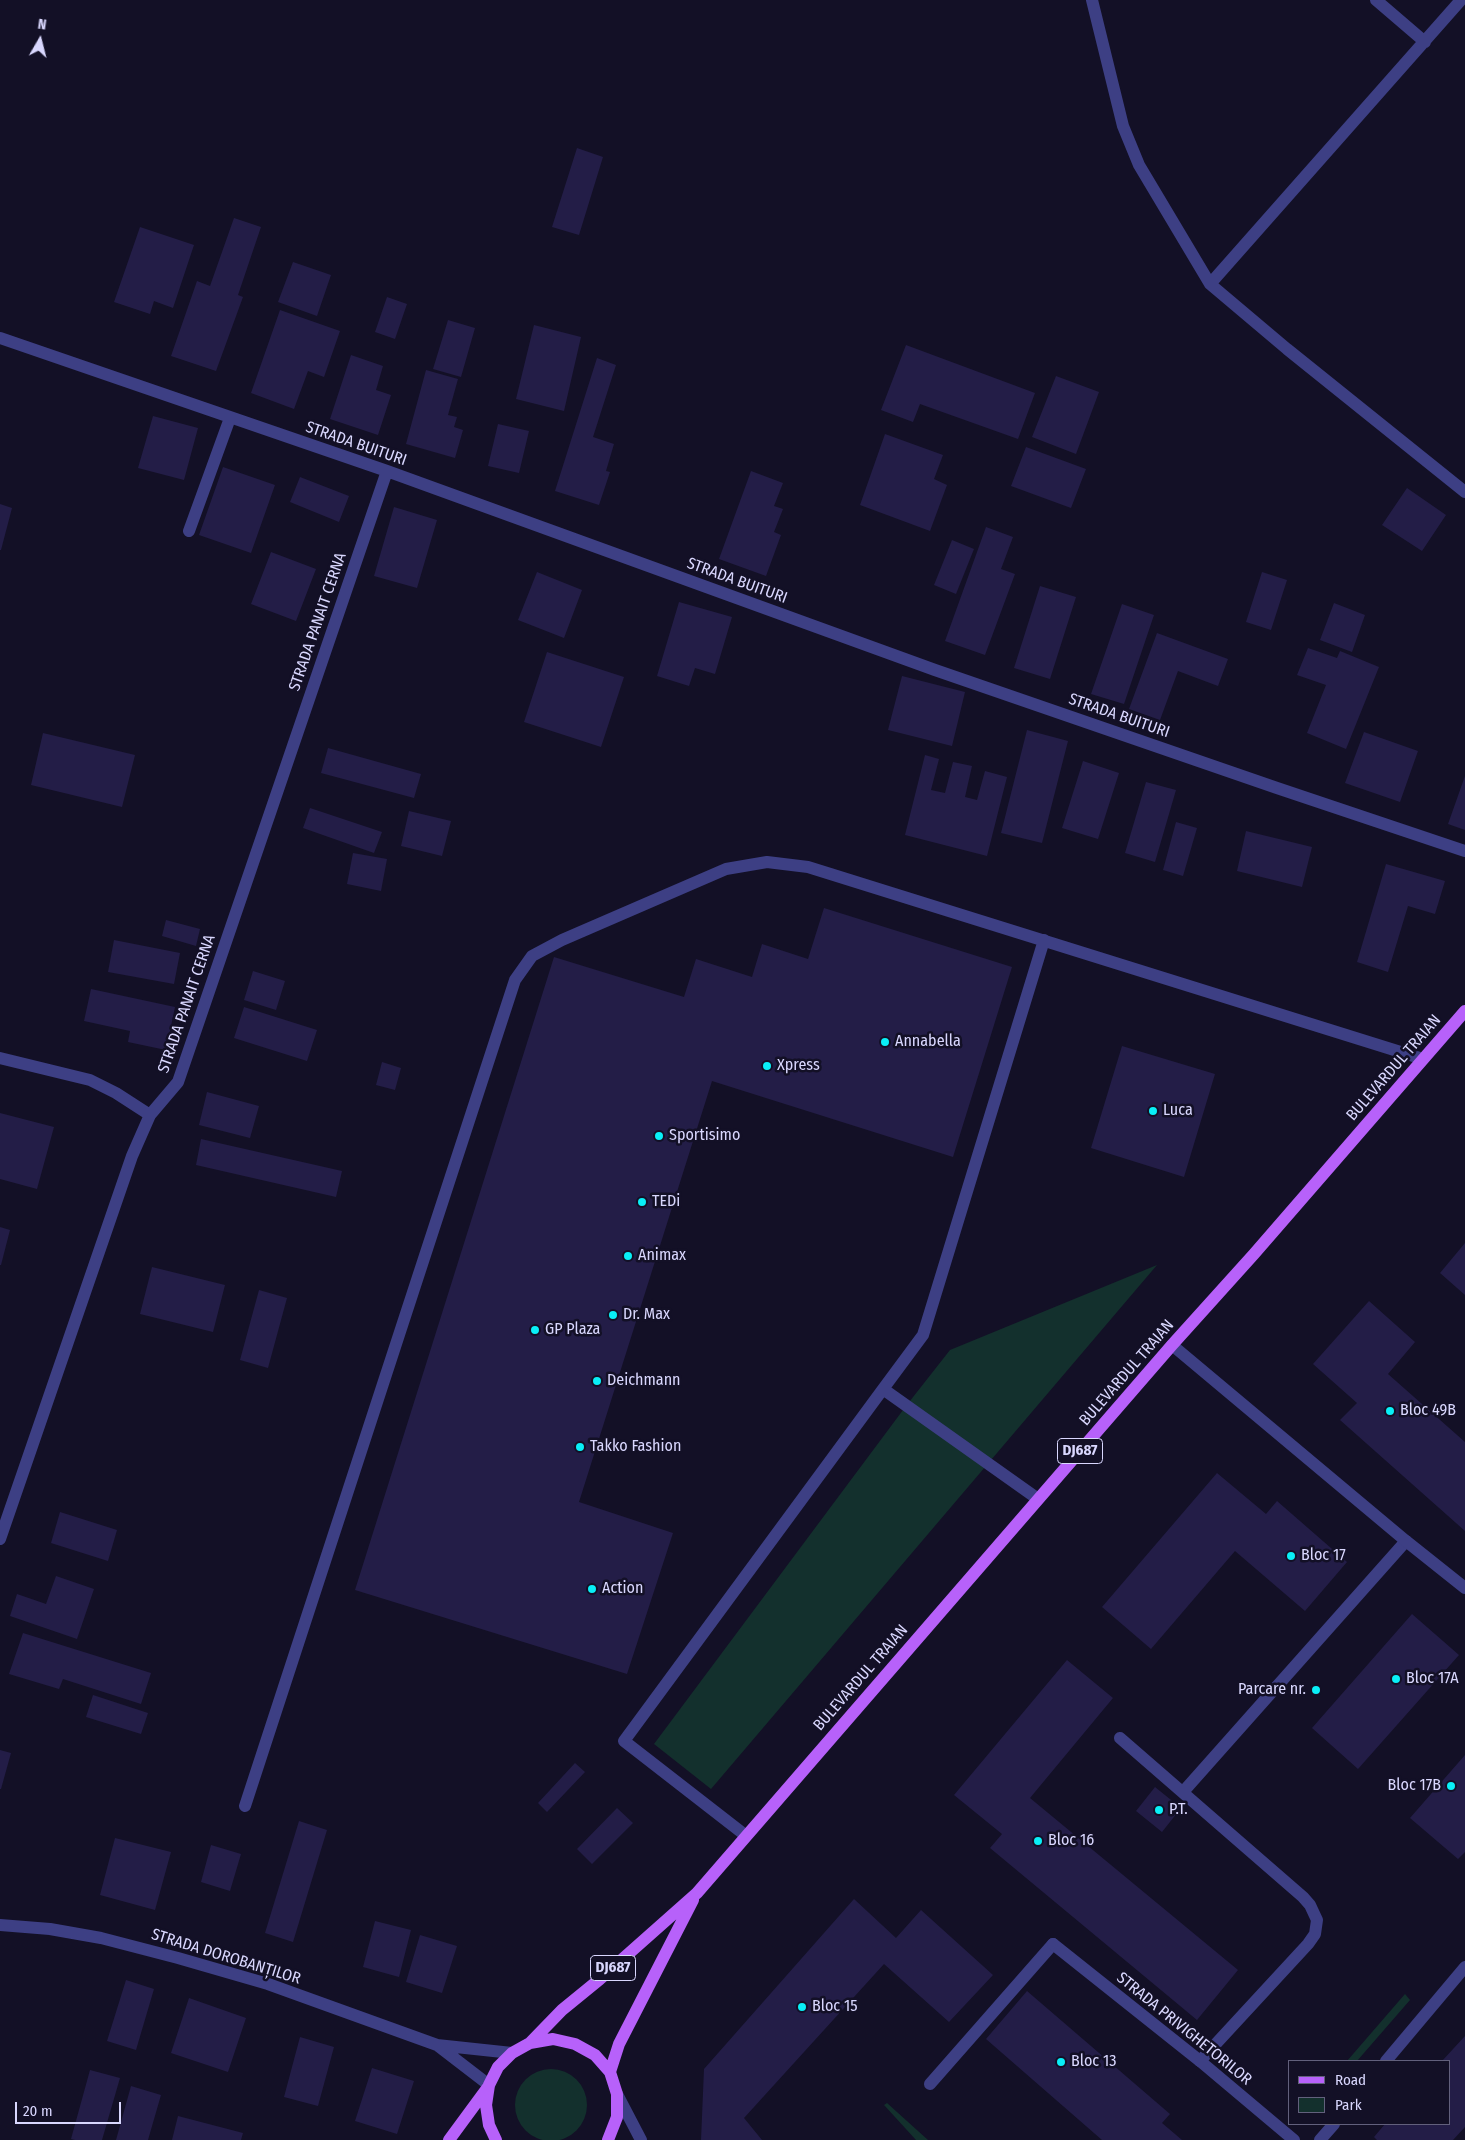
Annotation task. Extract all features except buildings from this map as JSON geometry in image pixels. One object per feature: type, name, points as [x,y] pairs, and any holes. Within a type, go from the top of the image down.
[{"type":"main road","name":"BULEVARDUL TRAIAN","points":[[449,2140],[489,2085],[498,2067],[512,2053],[530,2043],[562,2010],[697,1893],[745,1835],[1172,1344],[1280,1224],[1465,1011]]},
{"type":"main road","name":"BULEVARDUL TRAIAN","points":[[610,2072],[619,2044],[697,1893]]},
{"type":"main road","name":"BULEVARDUL TRAIAN","points":[[530,2043],[553,2039],[575,2044],[595,2055],[610,2072],[618,2094],[617,2117],[608,2140]]},
{"type":"main road","name":"BULEVARDUL TRAIAN","points":[[489,2085],[486,2105],[489,2125],[496,2140]]},
{"type":"street","points":[[1092,0],[1123,126],[1139,165],[1210,284],[1465,492]]},
{"type":"street","points":[[1376,0],[1425,42]]},
{"type":"street","points":[[1210,284],[1461,0]]},
{"type":"street","name":"STRADA BUITURI","points":[[0,338],[387,472],[935,670],[1465,851]]},
{"type":"street","points":[[189,531],[230,418]]},
{"type":"street","name":"STRADA PANAIT CERNA","points":[[0,1539],[132,1156],[150,1115],[178,1082],[387,472]]},
{"type":"street","points":[[245,1806],[515,980],[532,956],[562,940],[726,869],[767,862],[808,867],[1423,1059]]},
{"type":"street","points":[[745,1835],[624,1741],[923,1335],[1044,940]]},
{"type":"street","points":[[0,1058],[90,1080],[116,1093],[150,1115]]},
{"type":"street","points":[[1172,1344],[1406,1541],[1465,1588]]},
{"type":"street","points":[[883,1390],[1038,1499]]},
{"type":"street","points":[[1183,1792],[1406,1541]]},
{"type":"street","points":[[1120,1738],[1303,1897],[1310,1904],[1317,1920],[1315,1934],[1308,1944],[1200,2061]]},
{"type":"street","name":"STRADA DOROBANȚILOR","points":[[0,1925],[50,1929],[101,1938],[268,1984],[437,2045],[512,2053]]},
{"type":"street","name":"STRADA PRIVIGHETORILOR","points":[[930,2084],[1053,1944],[1200,2061],[1294,2140]]},
{"type":"street","points":[[1387,2060],[1465,1967]]},
{"type":"street","name":"STRADA DOROBANȚILOR","points":[[437,2045],[489,2085]]},
{"type":"street","points":[[618,2094],[641,2140]]},
{"type":"street","points":[[1320,2140],[1333,2125]]},
{"type":"green space","points":[[1157,1265],[711,1789],[654,1744],[906,1406],[950,1350]]},
{"type":"green space","points":[[1405,1994],[1410,2000],[1358,2060],[1348,2060]]},
{"type":"green space","points":[[551,2069],[571,2075],[581,2085],[587,2105],[581,2125],[571,2135],[551,2141],[531,2135],[521,2125],[515,2105],[521,2085],[531,2075]]},
{"type":"green space","points":[[887,2103],[928,2140],[916,2140],[884,2105]]},
{"type":"place","name":"Annabella","points":[[885,1042]]},
{"type":"place","name":"Xpress","points":[[767,1066]]},
{"type":"place","name":"Luca","points":[[1153,1111]]},
{"type":"place","name":"Sportisimo","points":[[659,1136]]},
{"type":"place","name":"TEDi","points":[[642,1202]]},
{"type":"place","name":"Animax","points":[[628,1256]]},
{"type":"place","name":"Dr. Max","points":[[613,1315]]},
{"type":"place","name":"GP Plaza","points":[[535,1330]]},
{"type":"place","name":"Deichmann","points":[[597,1381]]},
{"type":"place","name":"Bloc 49B","points":[[1390,1411]]},
{"type":"place","name":"Takko Fashion","points":[[580,1447]]},
{"type":"place","name":"Bloc 17","points":[[1291,1556]]},
{"type":"place","name":"Action","points":[[592,1589]]},
{"type":"place","name":"Bloc 17A","points":[[1396,1679]]},
{"type":"place","name":"Parcare nr.","points":[[1316,1690]]},
{"type":"place","name":"Bloc 17B","points":[[1451,1786]]},
{"type":"place","name":"P.T.","points":[[1159,1810]]},
{"type":"place","name":"Bloc 16","points":[[1038,1841]]},
{"type":"place","name":"Bloc 15","points":[[802,2007]]},
{"type":"place","name":"Bloc 13","points":[[1061,2062]]}]
